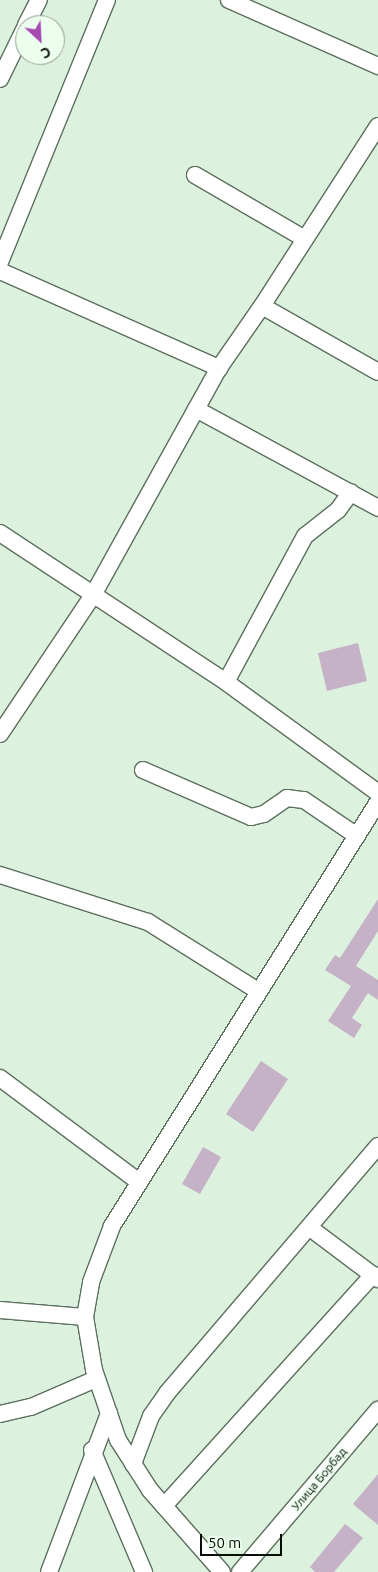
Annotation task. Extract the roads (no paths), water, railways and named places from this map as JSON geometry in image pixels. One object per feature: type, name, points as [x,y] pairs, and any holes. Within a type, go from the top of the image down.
[{"type":"street","points":[[32,15],[39,0]]},
{"type":"street","points":[[0,262],[107,0]]},
{"type":"street","points":[[229,0],[256,6],[378,66]]},
{"type":"street","points":[[0,79],[15,48]]},
{"type":"street","points":[[0,734],[93,594],[219,368],[262,306],[378,126]]},
{"type":"street","points":[[195,175],[306,239]]},
{"type":"street","points":[[0,271],[219,368]]},
{"type":"street","points":[[262,306],[378,372]]},
{"type":"street","points":[[196,409],[378,508]]},
{"type":"street","points":[[226,682],[305,536],[338,510],[351,492]]},
{"type":"street","points":[[0,533],[226,682],[378,793]]},
{"type":"street","points":[[143,770],[251,817],[264,814],[287,798],[304,800],[357,836]]},
{"type":"street","points":[[222,1572],[164,1506],[133,1464],[96,1380],[85,1317],[100,1251],[139,1182],[378,802]]},
{"type":"street","points":[[0,875],[148,922],[258,991]]},
{"type":"street","points":[[0,1078],[139,1182]]},
{"type":"street","points":[[133,1464],[151,1416],[167,1393],[310,1228],[378,1146]]},
{"type":"street","points":[[164,1506],[376,1277],[310,1228]]},
{"type":"street","points":[[0,1310],[85,1317]]},
{"type":"street","points":[[0,1414],[31,1407],[96,1380]]},
{"type":"street","name":"Улица Борбад","points":[[240,1572],[378,1410]]},
{"type":"street","points":[[48,1572],[66,1534],[92,1450],[109,1413]]},
{"type":"street","points":[[92,1450],[144,1572]]}]
